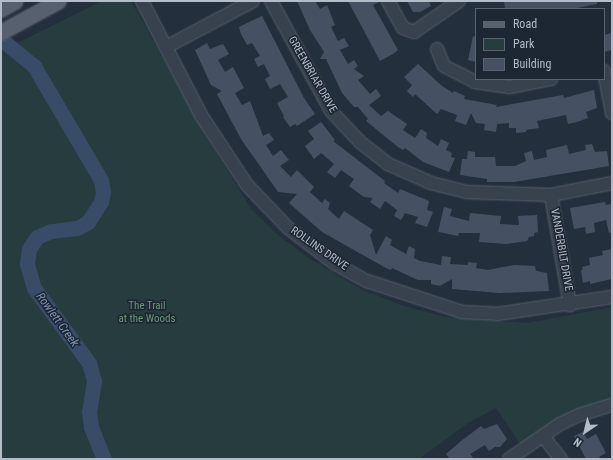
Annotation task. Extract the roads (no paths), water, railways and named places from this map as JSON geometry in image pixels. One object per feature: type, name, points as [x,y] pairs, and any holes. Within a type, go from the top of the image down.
[{"type":"main road","points":[[1,9],[15,1]]},
{"type":"main road","points":[[1,32],[55,2]]},
{"type":"street","name":"ROLLINS DRIVE","points":[[142,1],[201,116],[247,184],[288,228],[334,263],[367,281],[434,305],[462,312],[497,314],[570,305],[612,297]]},
{"type":"street","points":[[166,47],[253,1]]},
{"type":"street","name":"GREENBRIAR DRIVE","points":[[271,1],[331,111],[360,142],[388,164],[431,183],[466,192],[551,195],[612,183]]},
{"type":"street","points":[[388,1],[403,28],[408,31],[420,29],[459,1]]},
{"type":"street","points":[[437,49],[444,66],[475,82],[509,87],[546,80]]},
{"type":"street","points":[[605,75],[612,113]]},
{"type":"street","name":"VANDERBILT DRIVE","points":[[551,195],[570,305]]},
{"type":"street","points":[[509,459],[543,436],[579,415],[612,405]]},
{"type":"street","points":[[543,436],[561,459]]},
{"type":"waterway","name":"Rowlett Creek","points":[[1,39],[34,66],[101,180],[103,192],[101,202],[88,222],[77,228],[51,231],[37,237],[29,249],[27,264],[34,288],[89,363],[94,381],[89,412],[91,427],[104,459]]},
{"type":"park label","name":"The Trail at the Woods","points":[[147,313]]}]
